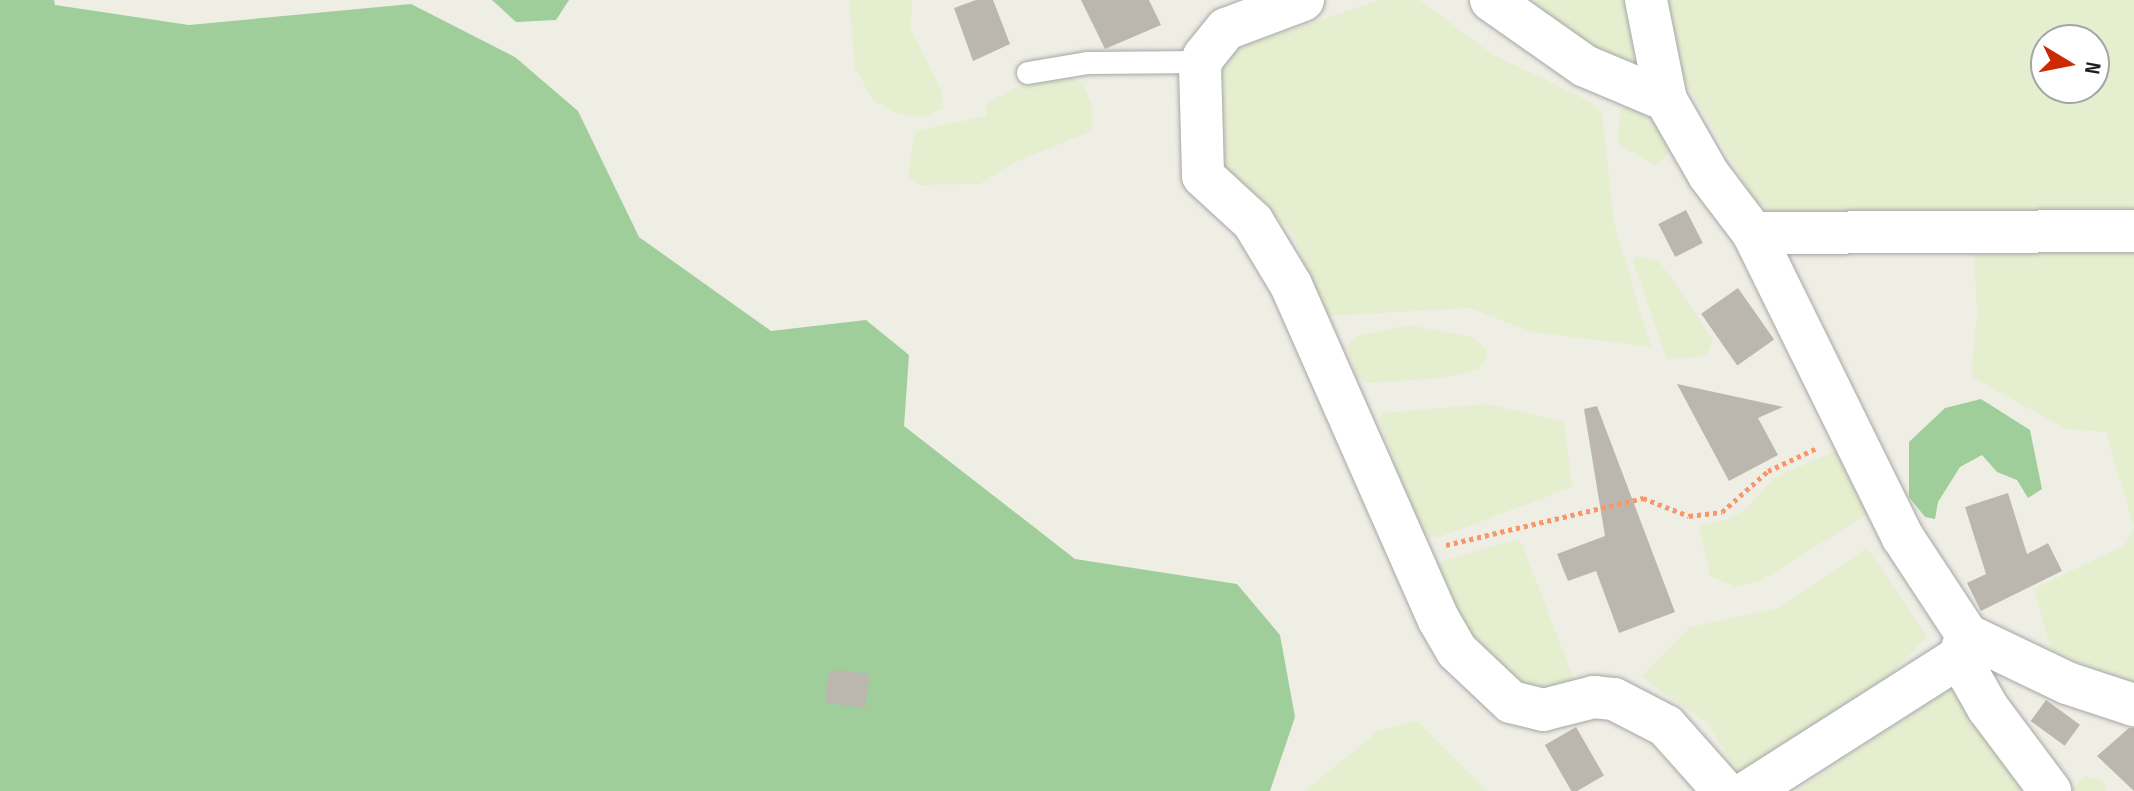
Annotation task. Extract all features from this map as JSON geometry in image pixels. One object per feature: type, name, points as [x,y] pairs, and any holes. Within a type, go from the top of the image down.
[{"type":"street","points":[[1303,0],[1217,14],[1191,60],[1203,176],[1253,222],[1291,285],[1457,651],[1511,702],[1543,710],[1594,697],[1614,699],[1666,726],[1724,791]]},
{"type":"street","points":[[1491,0],[1585,66],[1666,100]]},
{"type":"street","points":[[1646,0],[1666,100],[1709,175],[1753,233],[1854,430],[1902,536],[1963,646],[1988,708],[2050,791]]},
{"type":"street","points":[[1753,233],[2134,231]]},
{"type":"street","points":[[1963,646],[2134,705]]},
{"type":"street","points":[[1749,791],[1963,646]]},
{"type":"lane","points":[[1028,73],[1088,63],[1191,60]]},
{"type":"path","points":[[1410,553],[1643,498],[1689,516],[1722,512],[1768,471],[1854,430]]},
{"type":"green space","points":[[0,0],[54,0],[55,5],[189,25],[411,4],[515,57],[578,111],[639,237],[771,331],[866,320],[909,355],[904,426],[1075,559],[1237,584],[1280,635],[1295,717],[1270,791],[0,791]]},
{"type":"green space","points":[[492,0],[569,0],[556,20],[516,22]]},
{"type":"green space","points":[[849,0],[912,0],[911,29],[942,91],[943,108],[922,118],[895,113],[873,100],[855,68]]},
{"type":"green space","points":[[1380,0],[1420,0],[1492,54],[1589,101],[1602,112],[1614,223],[1651,347],[1533,332],[1469,308],[1327,316],[1291,230],[1223,173],[1216,83],[1231,50]]},
{"type":"green space","points":[[1521,0],[1628,0],[1637,70],[1629,70]]},
{"type":"green space","points":[[1667,0],[2134,0],[2134,215],[1779,218],[1754,199],[1677,67]]},
{"type":"green space","points":[[1065,76],[1083,84],[1093,107],[1091,131],[1009,165],[980,184],[920,185],[908,178],[915,131],[986,116],[987,103],[1017,87]]},
{"type":"green space","points":[[1629,106],[1639,109],[1667,137],[1672,150],[1656,166],[1618,144],[1620,110]]},
{"type":"green space","points":[[2134,248],[2134,528],[2106,432],[2066,429],[1974,378],[1971,372],[1977,316],[1974,249]]},
{"type":"green space","points":[[1636,256],[1659,261],[1695,312],[1713,340],[1706,356],[1667,360],[1633,262]]},
{"type":"green space","points":[[1408,325],[1474,337],[1487,350],[1485,361],[1478,370],[1443,378],[1369,383],[1357,377],[1347,345],[1358,336]]},
{"type":"green space","points":[[1981,399],[2030,430],[2042,489],[2028,498],[2017,480],[1997,472],[1982,455],[1960,467],[1938,502],[1935,519],[1925,517],[1909,497],[1909,442],[1945,408]]},
{"type":"green space","points":[[1488,404],[1564,422],[1572,487],[1437,538],[1424,535],[1417,529],[1379,419],[1384,413]]},
{"type":"green space","points":[[1838,450],[1868,514],[1762,580],[1736,587],[1710,576],[1699,526],[1729,519],[1747,508],[1773,478]]},
{"type":"green space","points":[[2134,528],[2134,686],[2051,649],[2034,589],[2125,545]]},
{"type":"green space","points":[[1514,540],[1522,544],[1574,680],[1571,691],[1559,697],[1505,681],[1446,606],[1435,563]]},
{"type":"green space","points":[[1867,548],[1927,637],[1889,676],[1739,773],[1706,722],[1641,677],[1690,627],[1779,608]]},
{"type":"green space","points":[[1952,687],[1959,689],[2032,791],[1796,791]]},
{"type":"green space","points":[[1416,720],[1488,791],[1305,791],[1378,731]]},
{"type":"green space","points":[[2085,776],[2103,782],[2106,791],[2069,791]]},
{"type":"building","points":[[976,0],[993,0],[1010,44],[973,61],[954,8]]},
{"type":"building","points":[[1081,0],[1149,0],[1161,25],[1105,49]]},
{"type":"building","points":[[1686,210],[1703,243],[1675,257],[1658,224]]},
{"type":"building","points":[[1738,288],[1774,340],[1737,365],[1701,314]]},
{"type":"building","points":[[1677,384],[1783,407],[1758,418],[1778,455],[1729,481]]},
{"type":"building","points":[[1597,406],[1675,612],[1619,633],[1596,571],[1568,581],[1557,554],[1605,536],[1584,409]]},
{"type":"building","points":[[2008,493],[2027,554],[2048,543],[2062,571],[1981,611],[1967,583],[1986,574],[1965,507]]},
{"type":"building","points":[[829,672],[870,674],[865,708],[825,703]]},
{"type":"building","points":[[2046,700],[2080,725],[2065,746],[2031,721]]},
{"type":"building","points":[[1576,727],[1604,775],[1577,791],[1571,791],[1545,745]]},
{"type":"building","points":[[2129,728],[2134,728],[2134,791],[2097,756]]}]
